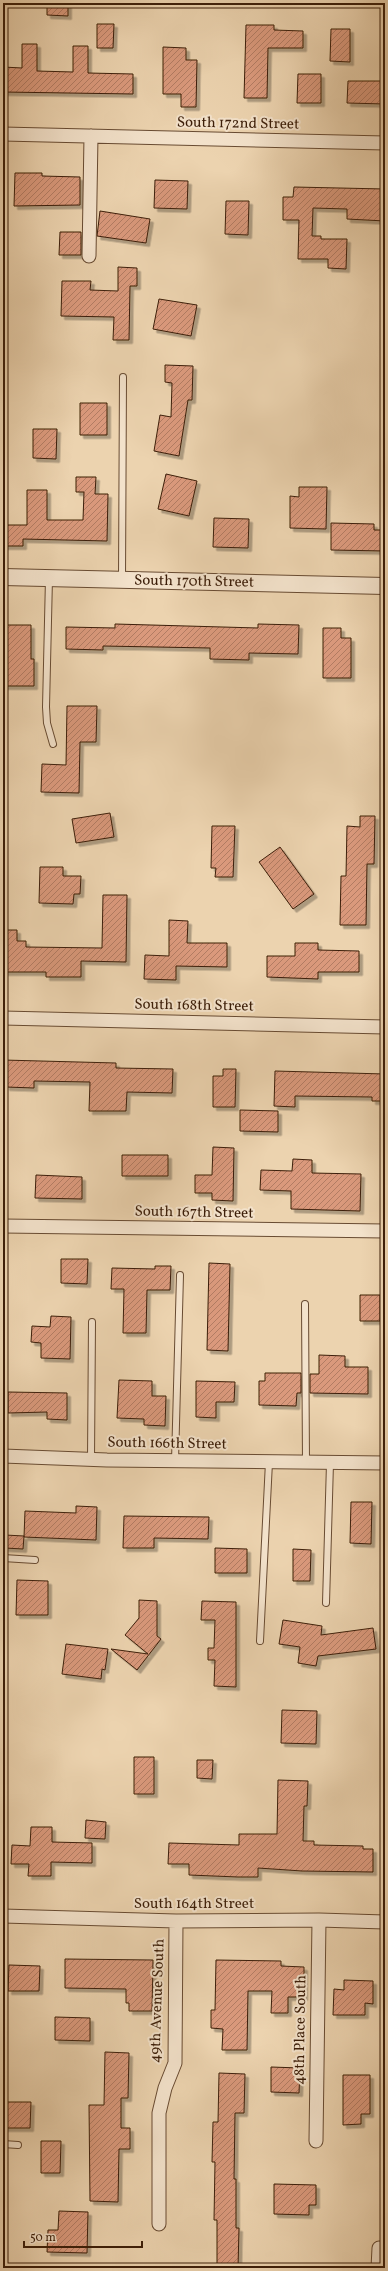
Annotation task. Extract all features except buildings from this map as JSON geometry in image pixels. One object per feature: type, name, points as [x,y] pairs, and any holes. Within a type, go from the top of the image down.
[{"type":"street","name":"South 172nd Street","points":[[3,134],[385,143]]},
{"type":"street","points":[[89,256],[91,136]]},
{"type":"street","name":"South 170th Street","points":[[3,577],[385,586]]},
{"type":"street","name":"South 168th Street","points":[[3,1018],[385,1027]]},
{"type":"street","name":"South 167th Street","points":[[3,1226],[385,1231]]},
{"type":"street","name":"South 166th Street","points":[[3,1456],[175,1461],[385,1463]]},
{"type":"street","name":"South 164th Street","points":[[3,1916],[176,1921],[319,1920],[385,1922]]},
{"type":"street","name":"48th Place South","points":[[316,2141],[319,1920]]},
{"type":"street","name":"49th Avenue South","points":[[159,2224],[159,2113],[165,2088],[175,2063],[176,1921]]},
{"type":"street","points":[[378,2268],[379,2248]]},
{"type":"lane","points":[[122,580],[123,377]]},
{"type":"lane","points":[[49,578],[46,707],[47,722],[53,744]]},
{"type":"lane","points":[[175,1461],[180,1275]]},
{"type":"lane","points":[[305,1304],[306,1462]]},
{"type":"lane","points":[[91,1459],[92,1322]]},
{"type":"lane","points":[[260,1641],[269,1462]]},
{"type":"lane","points":[[326,1603],[330,1463]]},
{"type":"lane","points":[[3,1558],[35,1560]]},
{"type":"lane","points":[[3,2144],[18,2145]]}]
